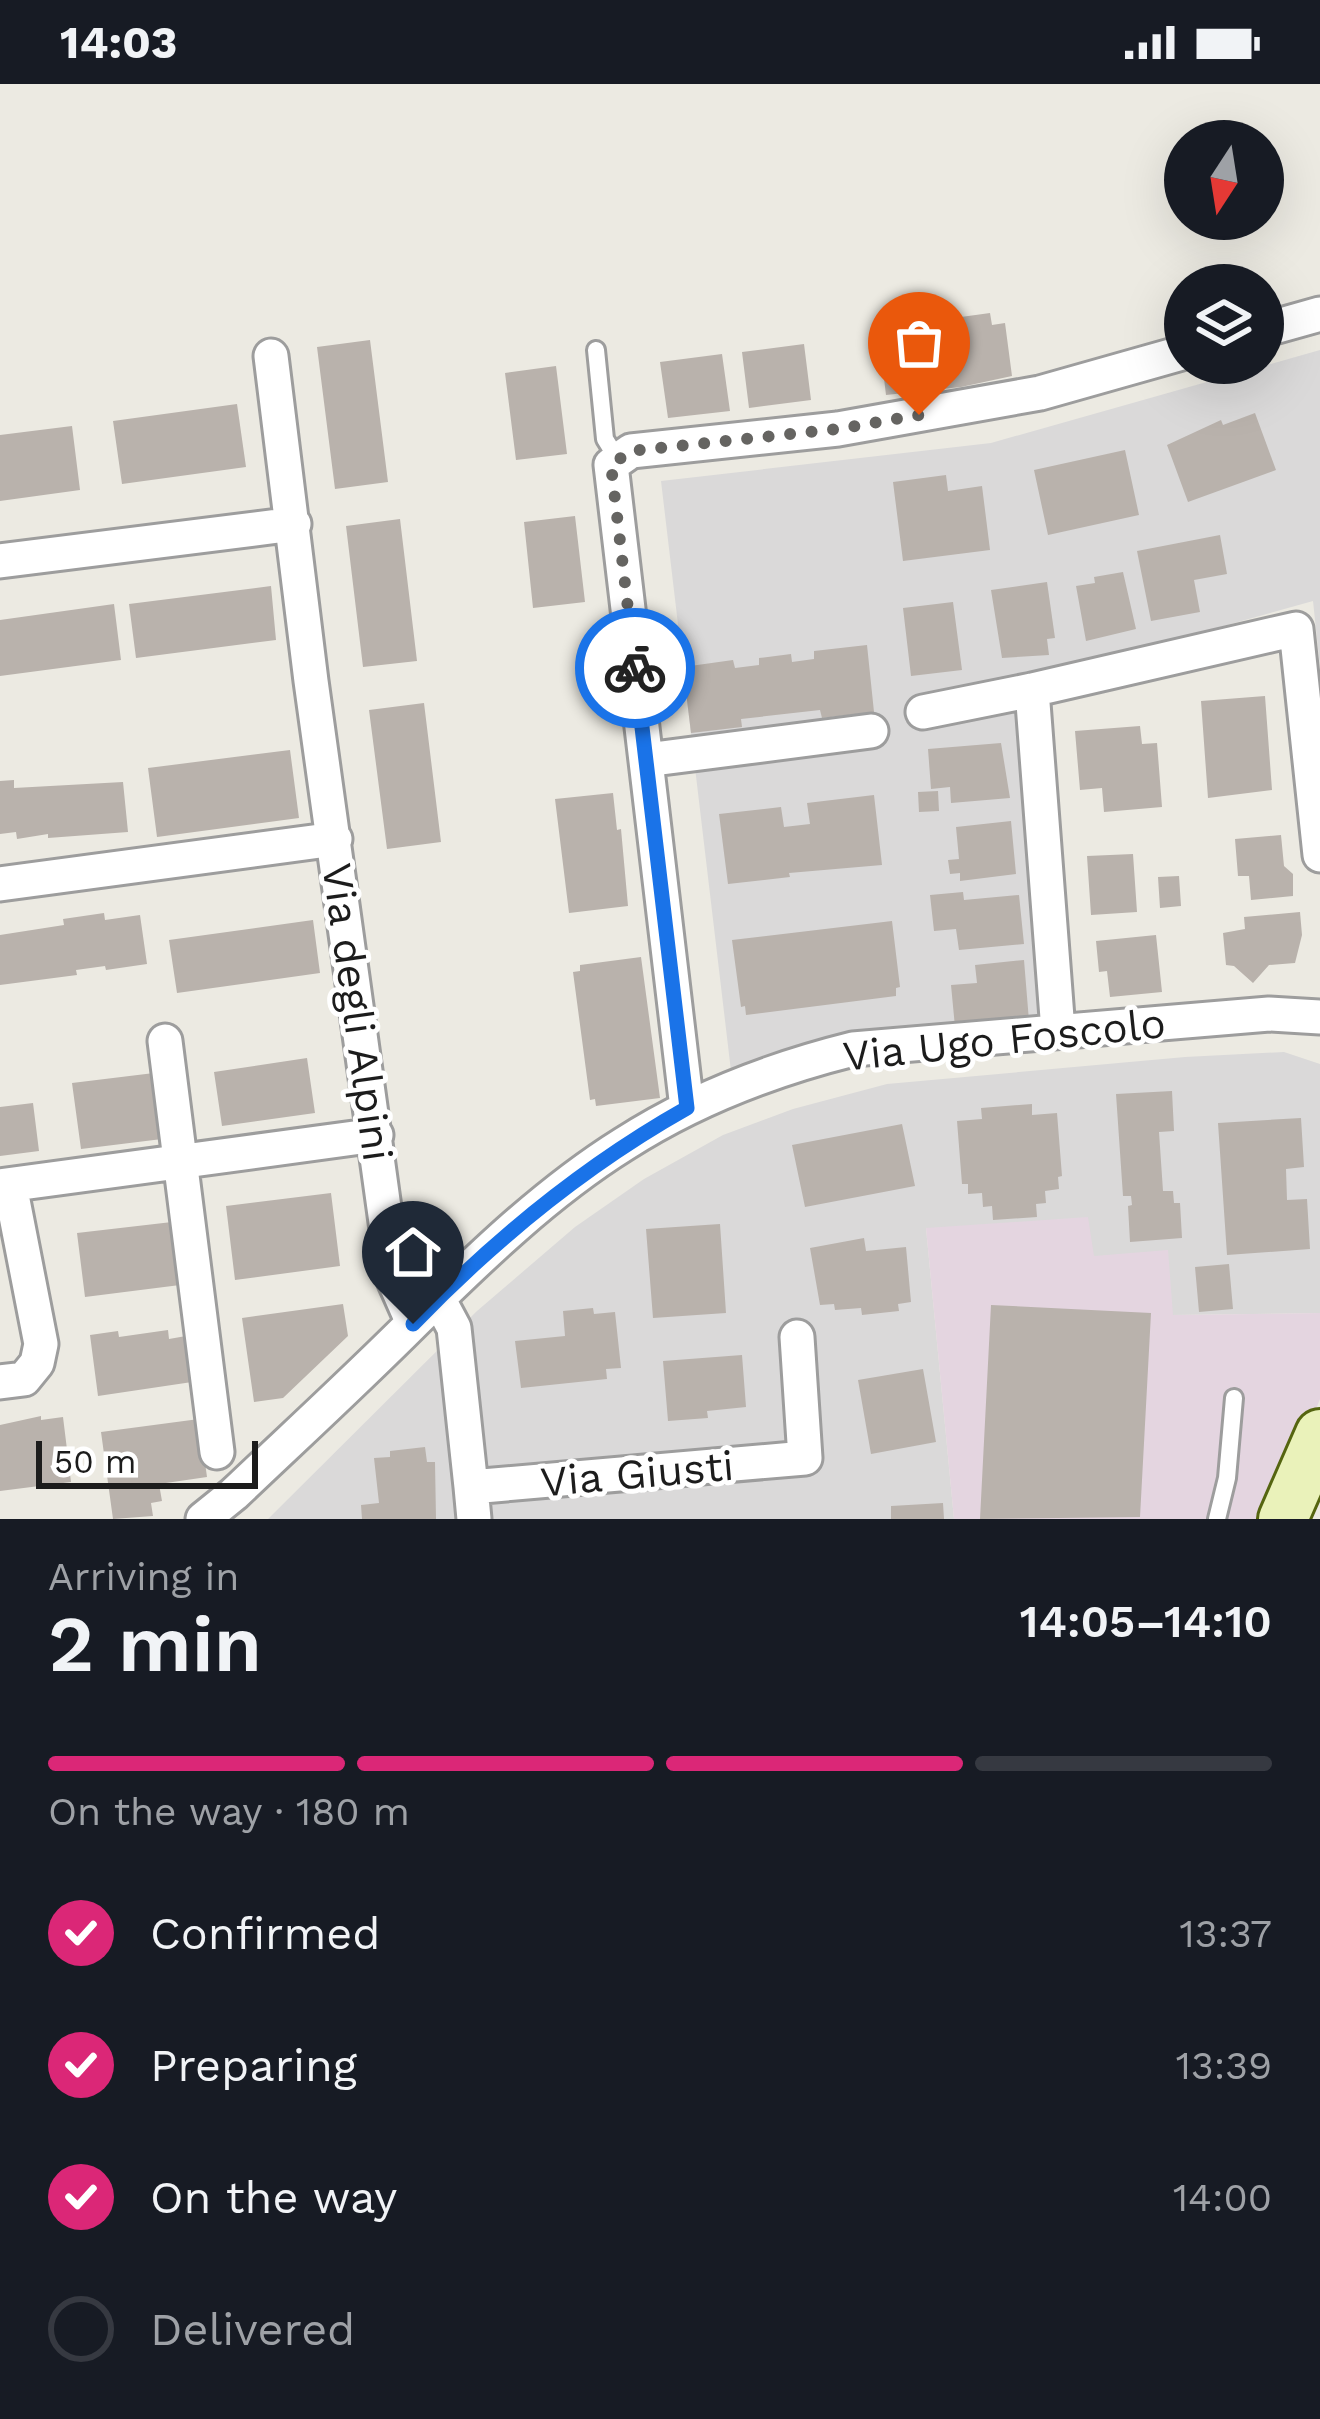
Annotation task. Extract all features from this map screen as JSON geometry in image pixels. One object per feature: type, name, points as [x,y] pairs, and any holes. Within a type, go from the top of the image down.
[{"type":"main road","points":[[1282,1519],[1320,1434]]},
{"type":"street","points":[[1284,324],[1320,314]]},
{"type":"street","name":"Via degli Alpini","points":[[271,356],[394,1280],[413,1324]]},
{"type":"street","points":[[687,1108],[611,465],[631,451],[838,429],[1040,393],[1164,358]]},
{"type":"street","points":[[0,561],[294,524]]},
{"type":"street","points":[[922,712],[1296,629],[1320,855]]},
{"type":"street","points":[[1032,690],[1058,1030]]},
{"type":"street","points":[[646,760],[872,731]]},
{"type":"street","name":"Via degli Alpini","points":[[0,884],[335,839]]},
{"type":"street","name":"Via Ugo Foscolo","points":[[202,1519],[559,1189],[687,1108],[808,1061],[853,1049],[1269,1014],[1320,1017]]},
{"type":"street","points":[[165,1041],[218,1451]]},
{"type":"street","points":[[0,1382],[24,1379],[37,1363],[41,1344],[5,1186],[376,1136]]},
{"type":"street","name":"Via Giusti","points":[[438,1298],[454,1328],[472,1503],[805,1458],[797,1337]]},
{"type":"lane","points":[[596,350],[605,439],[618,460]]},
{"type":"lane","points":[[1217,1519],[1227,1478],[1234,1398]]},
{"type":"shaded area","points":[[1320,350],[1320,667],[1313,601],[1038,678],[1058,1022],[731,1071],[661,481],[991,443],[1200,384],[1284,384],[1284,360]]},
{"type":"shaded area","points":[[1284,1052],[1320,1064],[1320,1313],[1172,1315],[1094,1256],[926,1228],[954,1519],[268,1519],[477,1311],[575,1227],[644,1179],[723,1135],[793,1109],[887,1084]]},
{"type":"shaded area","points":[[1088,1217],[1094,1256],[1168,1250],[1173,1315],[1320,1313],[1320,1399],[1272,1519],[954,1519],[926,1228]]},
{"type":"building","points":[[990,313],[992,325],[1005,323],[1012,376],[886,395],[879,337],[888,335],[888,324],[919,321],[920,329],[934,328],[934,324]]},
{"type":"building","points":[[370,340],[388,482],[335,489],[317,347]]},
{"type":"building","points":[[804,344],[811,400],[749,408],[742,352]]},
{"type":"building","points":[[722,354],[730,411],[668,418],[660,362]]},
{"type":"building","points":[[556,366],[567,454],[516,460],[505,373]]},
{"type":"building","points":[[237,404],[246,467],[122,484],[113,421]]},
{"type":"building","points":[[1255,413],[1276,470],[1188,502],[1167,445],[1221,420],[1223,425]]},
{"type":"building","points":[[72,426],[80,490],[0,501],[0,435]]},
{"type":"building","points":[[1125,450],[1139,515],[1048,535],[1034,470]]},
{"type":"building","points":[[946,475],[948,491],[982,486],[990,550],[903,561],[893,482]]},
{"type":"building","points":[[575,516],[585,602],[533,608],[524,522]]},
{"type":"building","points":[[400,519],[417,661],[363,667],[346,526]]},
{"type":"building","points":[[1220,535],[1227,574],[1194,580],[1200,612],[1151,621],[1137,551]]},
{"type":"building","points":[[1123,572],[1136,629],[1086,641],[1076,586]]},
{"type":"building","points":[[1047,582],[1055,638],[1047,639],[1049,655],[1002,658],[991,590]]},
{"type":"building","points":[[271,586],[276,640],[136,658],[129,604]]},
{"type":"building","points":[[953,602],[962,670],[911,676],[903,608]]},
{"type":"building","points":[[114,604],[121,660],[0,676],[0,620]]},
{"type":"building","points":[[867,645],[874,712],[822,718],[820,710],[741,719],[742,727],[691,733],[683,667],[733,660],[735,668],[759,665],[759,658],[791,654],[792,662],[814,659],[814,651]]},
{"type":"building","points":[[1265,696],[1272,790],[1208,798],[1201,701]]},
{"type":"building","points":[[424,703],[441,842],[387,849],[369,710]]},
{"type":"building","points":[[1140,726],[1142,744],[1157,743],[1162,807],[1104,812],[1102,788],[1080,790],[1075,731]]},
{"type":"building","points":[[1001,743],[1010,798],[951,803],[950,787],[931,789],[928,749]]},
{"type":"building","points":[[290,750],[299,818],[157,837],[148,768]]},
{"type":"building","points":[[14,780],[14,788],[123,782],[128,832],[17,839],[16,832],[0,834],[0,781]]},
{"type":"building","points":[[938,791],[939,811],[919,812],[918,792]]},
{"type":"building","points":[[613,793],[628,906],[569,913],[555,799]]},
{"type":"building","points":[[874,795],[882,865],[728,884],[719,814],[781,807],[784,827],[810,824],[807,803]]},
{"type":"building","points":[[1011,821],[1016,874],[960,881],[960,873],[950,874],[948,860],[959,859],[956,827]]},
{"type":"building","points":[[1281,835],[1284,866],[1293,874],[1293,896],[1251,900],[1249,876],[1238,876],[1235,839]]},
{"type":"building","points":[[1133,854],[1137,912],[1091,915],[1087,856]]},
{"type":"building","points":[[1179,876],[1181,906],[1160,908],[1158,877]]},
{"type":"building","points":[[963,892],[964,900],[1019,895],[1024,944],[959,950],[956,929],[934,931],[930,895]]},
{"type":"building","points":[[1300,912],[1302,935],[1295,963],[1269,965],[1253,983],[1234,966],[1226,965],[1223,933],[1245,929],[1244,917]]},
{"type":"building","points":[[104,913],[105,920],[140,915],[147,964],[76,970],[77,975],[0,985],[0,935]]},
{"type":"building","points":[[313,920],[320,973],[177,993],[169,940]]},
{"type":"building","points":[[892,921],[900,987],[896,996],[746,1015],[745,1006],[741,1007],[732,940]]},
{"type":"building","points":[[1156,935],[1162,992],[1110,997],[1107,971],[1099,972],[1096,941]]},
{"type":"building","points":[[641,957],[660,1098],[596,1106],[595,1099],[590,1100],[573,972],[580,971],[580,965]]},
{"type":"building","points":[[1024,960],[1029,1021],[955,1027],[951,985],[977,983],[975,965]]},
{"type":"building","points":[[307,1058],[315,1113],[222,1126],[214,1072]]},
{"type":"building","points":[[154,1073],[162,1139],[81,1149],[72,1083]]},
{"type":"building","points":[[1172,1091],[1174,1131],[1159,1132],[1163,1191],[1173,1191],[1174,1203],[1180,1203],[1182,1238],[1130,1242],[1128,1206],[1132,1205],[1131,1196],[1123,1196],[1116,1094]]},
{"type":"building","points":[[33,1103],[39,1151],[0,1156],[0,1107]]},
{"type":"building","points":[[1032,1104],[1032,1115],[1057,1113],[1059,1189],[1045,1191],[1046,1203],[1036,1204],[1037,1217],[993,1220],[992,1206],[983,1207],[982,1193],[968,1194],[968,1184],[962,1184],[957,1121],[982,1119],[981,1108]]},
{"type":"building","points":[[1301,1118],[1304,1167],[1286,1169],[1287,1200],[1307,1199],[1310,1249],[1227,1255],[1218,1123]]},
{"type":"building","points":[[902,1124],[915,1186],[805,1207],[792,1145]]},
{"type":"building","points":[[331,1193],[340,1266],[235,1280],[226,1206]]},
{"type":"building","points":[[172,1222],[180,1285],[85,1297],[77,1233]]},
{"type":"building","points":[[720,1224],[726,1313],[653,1318],[646,1229]]},
{"type":"building","points":[[864,1238],[866,1251],[906,1247],[911,1302],[898,1304],[899,1311],[862,1315],[861,1308],[835,1310],[834,1304],[820,1305],[810,1248]]},
{"type":"building","points":[[1229,1264],[1233,1309],[1199,1312],[1195,1267]]},
{"type":"building","points":[[343,1304],[348,1336],[283,1398],[254,1402],[242,1318]]},
{"type":"building","points":[[991,1305],[1151,1313],[1140,1517],[980,1519]]},
{"type":"building","points":[[593,1308],[594,1314],[615,1312],[621,1368],[606,1369],[607,1379],[521,1388],[515,1341],[565,1336],[563,1311]]},
{"type":"building","points":[[168,1330],[169,1339],[186,1336],[192,1382],[98,1396],[90,1335],[118,1331],[119,1337]]},
{"type":"building","points":[[742,1355],[746,1407],[707,1411],[708,1418],[668,1421],[663,1361]]},
{"type":"building","points":[[923,1369],[936,1442],[871,1454],[858,1380]]},
{"type":"building","points":[[41,1416],[41,1420],[63,1417],[71,1482],[0,1491],[0,1425]]},
{"type":"building","points":[[199,1419],[207,1477],[159,1484],[162,1501],[151,1503],[153,1516],[113,1519],[101,1432]]},
{"type":"building","points":[[425,1447],[427,1462],[435,1462],[436,1519],[362,1519],[361,1505],[379,1503],[374,1458]]},
{"type":"building","points":[[943,1503],[944,1519],[891,1519],[891,1506]]},
{"type":"way so far","points":[[635,668],[611,465],[631,451],[838,429],[919,415]]},
{"type":"route","points":[[413,1324],[559,1189],[687,1108],[635,668]]}]
